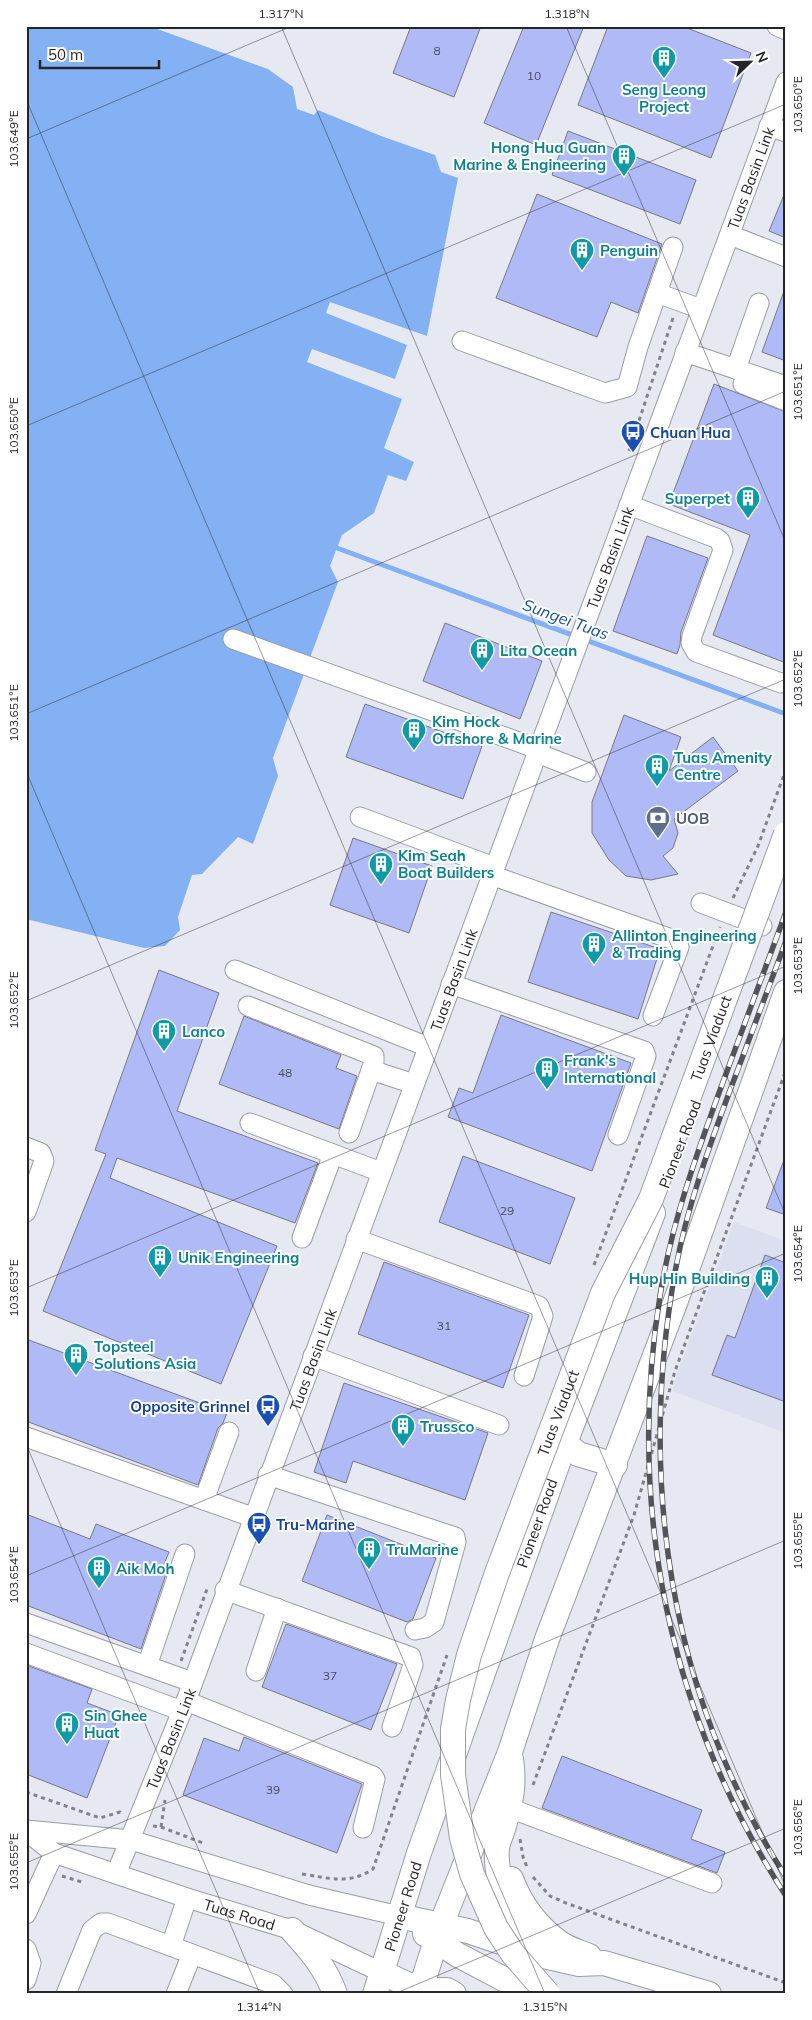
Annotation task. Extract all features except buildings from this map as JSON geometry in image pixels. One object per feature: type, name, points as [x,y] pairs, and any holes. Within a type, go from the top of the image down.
[{"type":"main road","name":"Tuas Viaduct","points":[[548,1994],[504,1941],[496,1928],[472,1874],[462,1838],[453,1775],[453,1729],[458,1700],[469,1655],[494,1582],[603,1293],[651,1200],[786,834]]},
{"type":"main road","name":"Pioneer Road","points":[[379,1983],[419,1852],[565,1443],[786,861]]},
{"type":"main road","points":[[419,1992],[439,1934],[510,1752],[547,1639],[615,1465],[713,1201],[786,992]]},
{"type":"main road","points":[[565,1443],[578,1454],[615,1465]]},
{"type":"main road","points":[[510,1752],[514,1780],[508,1847],[510,1876],[524,1908],[540,1926],[561,1944],[604,1963]]},
{"type":"main road","points":[[512,1817],[497,1848],[505,1906],[521,1940],[539,1955]]},
{"type":"main road","name":"Tuas Road","points":[[399,1916],[439,1934],[458,1955],[532,1994]]},
{"type":"main road","points":[[292,1930],[321,1963],[330,1979],[335,1994]]},
{"type":"main road","name":"Tuas Road","points":[[439,1934],[468,1931],[539,1955],[578,1964],[604,1963],[709,1994]]},
{"type":"main road","name":"Tuas Road","points":[[379,1983],[419,1992],[447,1990],[454,1994]]},
{"type":"street","points":[[777,26],[786,30]]},
{"type":"street","name":"Tuas Basin Link","points":[[116,1874],[184,1706],[252,1517],[701,309],[730,235],[777,129],[786,82]]},
{"type":"street","points":[[730,235],[786,258]]},
{"type":"street","points":[[462,341],[605,393],[626,387],[673,247]]},
{"type":"street","points":[[657,293],[701,309]]},
{"type":"street","points":[[736,369],[759,303]]},
{"type":"street","points":[[685,352],[786,386]]},
{"type":"street","points":[[716,373],[786,401]]},
{"type":"street","points":[[629,505],[716,538],[722,545],[723,550],[692,636],[691,643],[696,652],[763,677],[781,683],[786,682]]},
{"type":"street","points":[[233,639],[538,751],[586,772]]},
{"type":"street","points":[[360,817],[493,871],[677,941],[680,947],[653,1016]]},
{"type":"street","points":[[701,903],[762,926]]},
{"type":"street","points":[[235,970],[428,1046]]},
{"type":"street","points":[[451,984],[644,1051],[646,1056],[618,1135]]},
{"type":"street","points":[[248,1006],[371,1054],[375,1058],[349,1133]]},
{"type":"street","points":[[372,1070],[414,1084]]},
{"type":"street","points":[[250,1123],[381,1172]]},
{"type":"street","points":[[26,1147],[40,1153],[44,1161],[26,1212]]},
{"type":"street","points":[[302,1238],[333,1154]]},
{"type":"street","points":[[356,1239],[539,1306],[544,1316],[524,1376]]},
{"type":"street","points":[[313,1356],[500,1426]]},
{"type":"street","points":[[204,1500],[229,1432]]},
{"type":"street","points":[[26,1437],[252,1517]]},
{"type":"street","points":[[268,1475],[455,1537],[456,1542],[434,1622],[425,1628],[415,1630]]},
{"type":"street","points":[[147,1666],[185,1554]]},
{"type":"street","points":[[225,1590],[411,1657],[413,1665],[392,1727]]},
{"type":"street","points":[[256,1671],[277,1608]]},
{"type":"street","points":[[26,1623],[192,1682]]},
{"type":"street","points":[[26,1653],[184,1706],[373,1776],[375,1779],[362,1828]]},
{"type":"street","points":[[512,1817],[712,1884]]},
{"type":"street","name":"Tuas Road","points":[[26,1830],[134,1832],[309,1895],[399,1916]]},
{"type":"street","name":"Tuas Road","points":[[26,1830],[54,1853],[187,1898],[292,1930],[379,1983]]},
{"type":"street","points":[[26,1914],[54,1853]]},
{"type":"street","points":[[172,1946],[187,1898]]},
{"type":"street","points":[[66,1994],[92,1930],[101,1923],[108,1923],[273,1984],[283,1994]]},
{"type":"street","points":[[26,1949],[31,1963],[26,1980]]},
{"type":"street","points":[[176,1994],[192,1954]]},
{"type":"path","points":[[590,1273],[726,912],[758,846],[786,768]]},
{"type":"path","points":[[786,1070],[675,1371],[634,1515],[512,1817],[520,1829],[523,1857],[530,1872],[539,1886],[550,1896],[786,1983]]},
{"type":"path","points":[[295,1872],[344,1880],[363,1876],[373,1869],[448,1653]]},
{"type":"path","points":[[26,1792],[100,1818],[120,1812],[134,1832],[161,1827],[205,1843]]},
{"type":"shaded area","points":[[734,1222],[786,1241],[786,1433],[672,1391]]},
{"type":"water","points":[[26,26],[149,26],[268,69],[293,87],[297,109],[314,115],[318,110],[381,136],[435,155],[441,172],[458,178],[427,336],[330,302],[326,313],[407,345],[395,379],[312,349],[307,362],[402,399],[384,448],[414,462],[406,481],[388,475],[374,513],[342,535],[330,566],[338,582],[273,758],[278,776],[253,844],[238,837],[202,874],[192,875],[178,917],[180,930],[165,946],[144,948],[26,919]]},
{"type":"waterway","name":"Sungei Tuas","points":[[337,548],[786,714]]},
{"type":"railway","points":[[786,912],[704,1134],[671,1242],[660,1296],[651,1375],[649,1454],[654,1531],[666,1608],[686,1683],[712,1756],[746,1827],[786,1896]]},
{"type":"railway","points":[[786,941],[713,1136],[686,1223],[676,1267],[665,1346],[660,1426],[663,1505],[673,1583],[689,1660],[714,1735],[746,1807],[786,1877]]},
{"type":"place","name":"Seng Leong Project","points":[[664,79]]},
{"type":"place","name":"Hong Hua Guan Marine & Engineering","points":[[624,177]]},
{"type":"place","name":"Penguin","points":[[582,271]]},
{"type":"place","name":"Chuan Hua","points":[[633,453]]},
{"type":"place","name":"Superpet","points":[[748,519]]},
{"type":"place","name":"Lita Ocean","points":[[482,671]]},
{"type":"place","name":"Kim Hock Offshore & Marine","points":[[414,751]]},
{"type":"place","name":"Tuas Amenity Centre","points":[[657,787]]},
{"type":"place","name":"UOB","points":[[658,839]]},
{"type":"place","name":"Kim Seah Boat Builders","points":[[381,885]]},
{"type":"place","name":"Allinton Engineering & Trading","points":[[594,965]]},
{"type":"place","name":"Lanco","points":[[164,1052]]},
{"type":"place","name":"Frank's International","points":[[547,1090]]},
{"type":"place","name":"Unik Engineering","points":[[160,1278]]},
{"type":"place","name":"Hup Hin Building","points":[[767,1299]]},
{"type":"place","name":"Topsteel Solutions Asia","points":[[76,1376]]},
{"type":"place","name":"Opposite Grinnel","points":[[268,1427]]},
{"type":"place","name":"Trussco","points":[[403,1447]]},
{"type":"place","name":"Tru-Marine","points":[[259,1545]]},
{"type":"place","name":"TruMarine","points":[[369,1570]]},
{"type":"place","name":"Aik Moh","points":[[99,1589]]},
{"type":"place","name":"Sin Ghee Huat","points":[[67,1745]]}]
